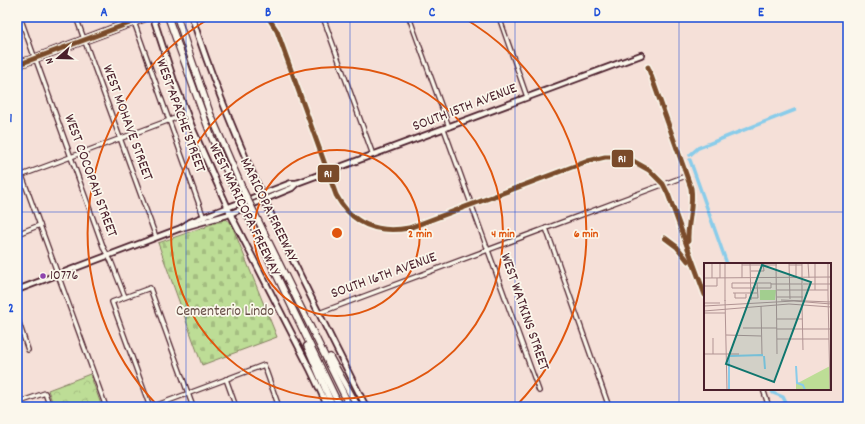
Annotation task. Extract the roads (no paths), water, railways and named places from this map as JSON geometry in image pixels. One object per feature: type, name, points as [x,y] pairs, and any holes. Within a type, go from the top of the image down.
[{"type":"highway","name":"MARICOPA FREEWAY","points":[[177,17],[210,113],[244,192],[350,407]]},
{"type":"highway","name":"MARICOPA FREEWAY","points":[[168,20],[212,136],[237,194],[340,407]]},
{"type":"highway","points":[[306,336],[306,345],[333,407]]},
{"type":"highway","points":[[318,341],[329,356],[358,407]]},
{"type":"main road","name":"WEST MARICOPA FREEWAY","points":[[153,17],[186,114],[228,207],[312,371],[328,407]]},
{"type":"main road","name":"WEST MARICOPA FREEWAY","points":[[192,17],[223,105],[264,200],[366,407]]},
{"type":"main road","name":"SOUTH 15TH AVENUE","points":[[17,290],[181,228],[228,207],[291,183],[297,183],[640,55]]},
{"type":"main road","name":"SOUTH 15TH AVENUE","points":[[204,219],[231,213],[292,188],[297,183]]},
{"type":"street","name":"WEST COCOPAH STREET","points":[[20,17],[104,249],[108,255],[125,297]]},
{"type":"street","name":"WEST MOHAVE STREET","points":[[76,17],[156,237]]},
{"type":"street","points":[[133,22],[139,17]]},
{"type":"street","points":[[17,63],[35,58],[133,22],[153,17]]},
{"type":"street","points":[[323,17],[373,155]]},
{"type":"street","name":"WEST WATKINS STREET","points":[[409,17],[446,128],[539,391]]},
{"type":"street","points":[[499,17],[527,97]]},
{"type":"street","name":"WEST APACHE STREET","points":[[133,22],[204,219]]},
{"type":"street","points":[[17,67],[35,58]]},
{"type":"street","points":[[17,177],[186,114]]},
{"type":"street","points":[[17,162],[106,407]]},
{"type":"street","name":"SOUTH 16TH AVENUE","points":[[319,313],[683,176]]},
{"type":"street","points":[[17,234],[40,225]]},
{"type":"street","points":[[546,228],[609,407]]},
{"type":"street","points":[[193,407],[188,394],[150,288],[112,302],[151,407],[188,394],[264,365],[279,407]]},
{"type":"street","points":[[17,317],[28,350]]},
{"type":"street","points":[[226,379],[236,407]]},
{"type":"street","points":[[763,390],[769,407]]},
{"type":"street","points":[[17,403],[45,392],[50,407]]},
{"type":"waterway","points":[[690,155],[698,148],[795,110]]},
{"type":"waterway","points":[[690,160],[727,263]]},
{"type":"waterway","points":[[772,390],[773,393],[783,397],[788,407]]},
{"type":"place","name":"10776","points":[[43,276]]},
{"type":"park label","name":"Cementerio Lindo","points":[[225,312]]}]
